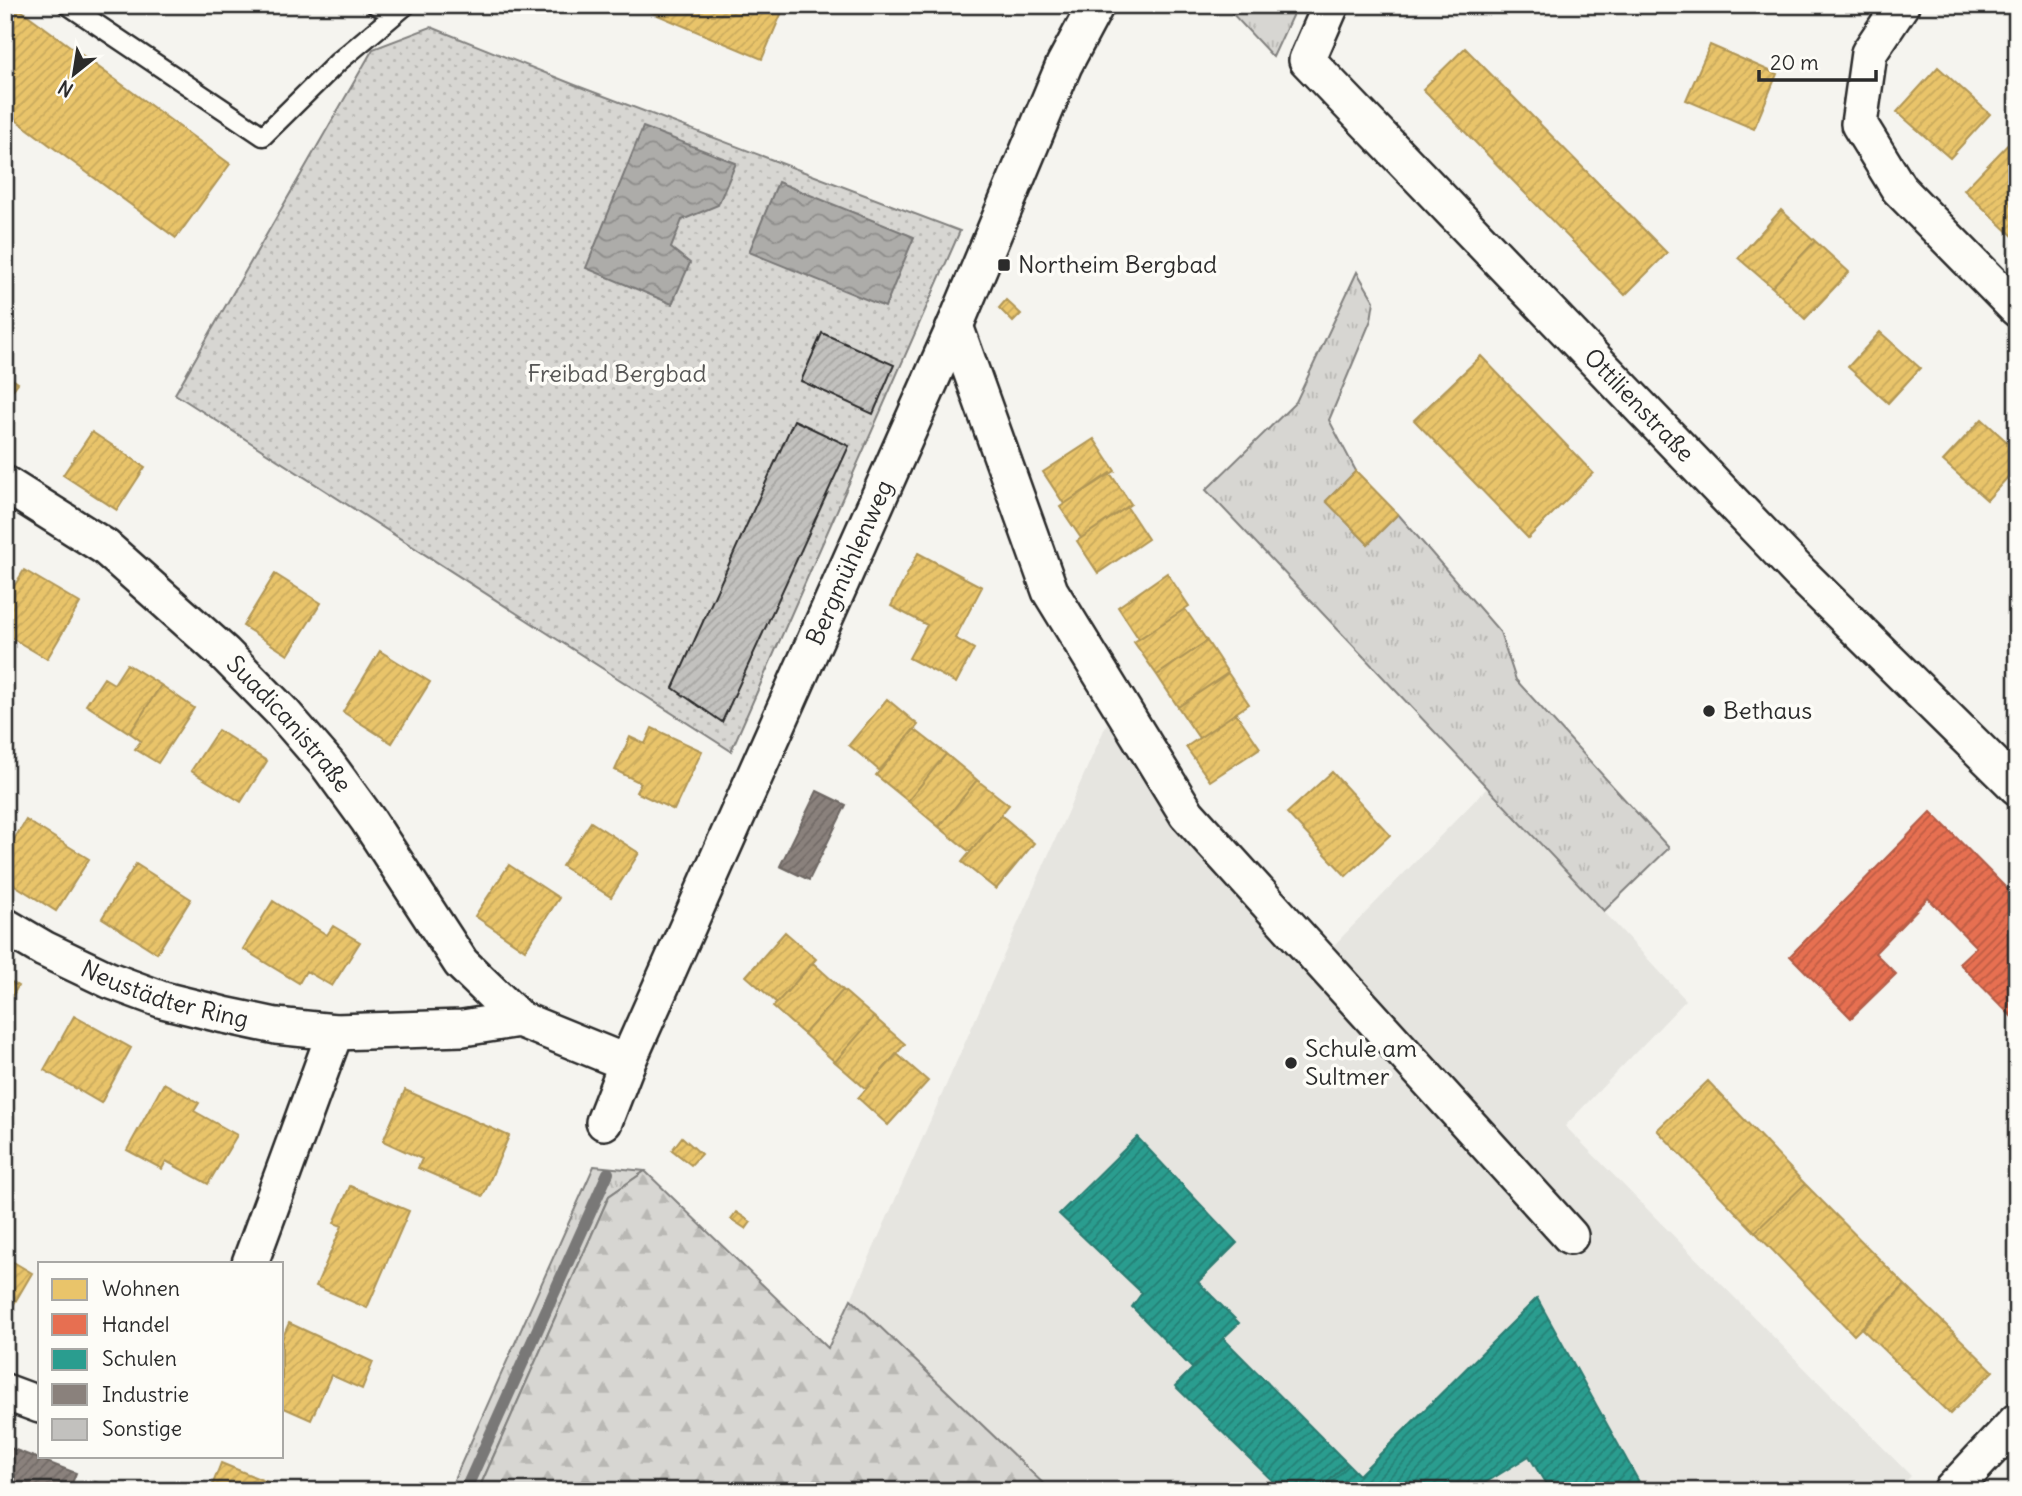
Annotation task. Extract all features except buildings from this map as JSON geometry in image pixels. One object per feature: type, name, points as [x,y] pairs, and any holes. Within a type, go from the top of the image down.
[{"type":"street","name":"Bergmühlenweg","points":[[604,1122],[627,1063],[955,326],[1064,65],[1096,5]]},
{"type":"street","name":"Ottilienstraße","points":[[1331,5],[1307,60],[1799,572],[2017,787]]},
{"type":"street","points":[[1901,5],[1869,53],[1859,124],[1899,189],[2017,309]]},
{"type":"street","points":[[955,326],[1050,591],[1187,814],[1570,1236]]},
{"type":"street","name":"Suadicanistraße","points":[[5,484],[105,547],[224,653],[283,713],[328,765],[368,820],[461,963],[519,1019]]},
{"type":"street","name":"Neustädter Ring","points":[[5,926],[44,950],[109,980],[163,1000],[276,1026],[335,1032],[463,1028],[519,1019]]},
{"type":"street","points":[[519,1019],[627,1063]]},
{"type":"street","points":[[250,1262],[335,1032]]},
{"type":"street","points":[[5,1392],[38,1404]]},
{"type":"street","points":[[1951,1491],[2017,1421]]},
{"type":"lane","points":[[68,5],[263,136],[338,62],[400,9]]},
{"type":"lane","points":[[376,5],[400,9]]},
{"type":"shaded area","name":"Schule am Sultmer","points":[[1107,723],[1180,836],[1306,974],[1488,787],[1686,1000],[1565,1126],[1911,1476],[1897,1491],[1051,1491],[851,1299]]},
{"type":"green space","points":[[1219,5],[1297,5],[1273,57],[1231,12]]},
{"type":"green space","name":"Freibad Bergbad","points":[[431,27],[575,85],[960,231],[731,751],[175,394],[373,49]]},
{"type":"green space","points":[[1357,272],[1374,301],[1371,320],[1329,420],[1356,471],[1326,501],[1368,544],[1398,514],[1500,632],[1516,680],[1669,848],[1604,911],[1206,490],[1296,402]]},
{"type":"green space","points":[[594,1166],[645,1171],[609,1196],[478,1491],[449,1491]]},
{"type":"green space","points":[[645,1171],[828,1348],[851,1299],[1051,1491],[478,1491],[609,1196]]},
{"type":"water","points":[[643,127],[736,163],[718,205],[682,220],[671,248],[690,263],[672,304],[586,268]]},
{"type":"water","points":[[778,182],[914,237],[885,307],[749,252]]},
{"type":"waterway","points":[[465,1491],[608,1173]]},
{"type":"place","name":"Northeim Bergbad","points":[[1004,265]]},
{"type":"place","name":"Bethaus","points":[[1709,711]]},
{"type":"place","name":"Schule am Sultmer","points":[[1291,1063]]}]
